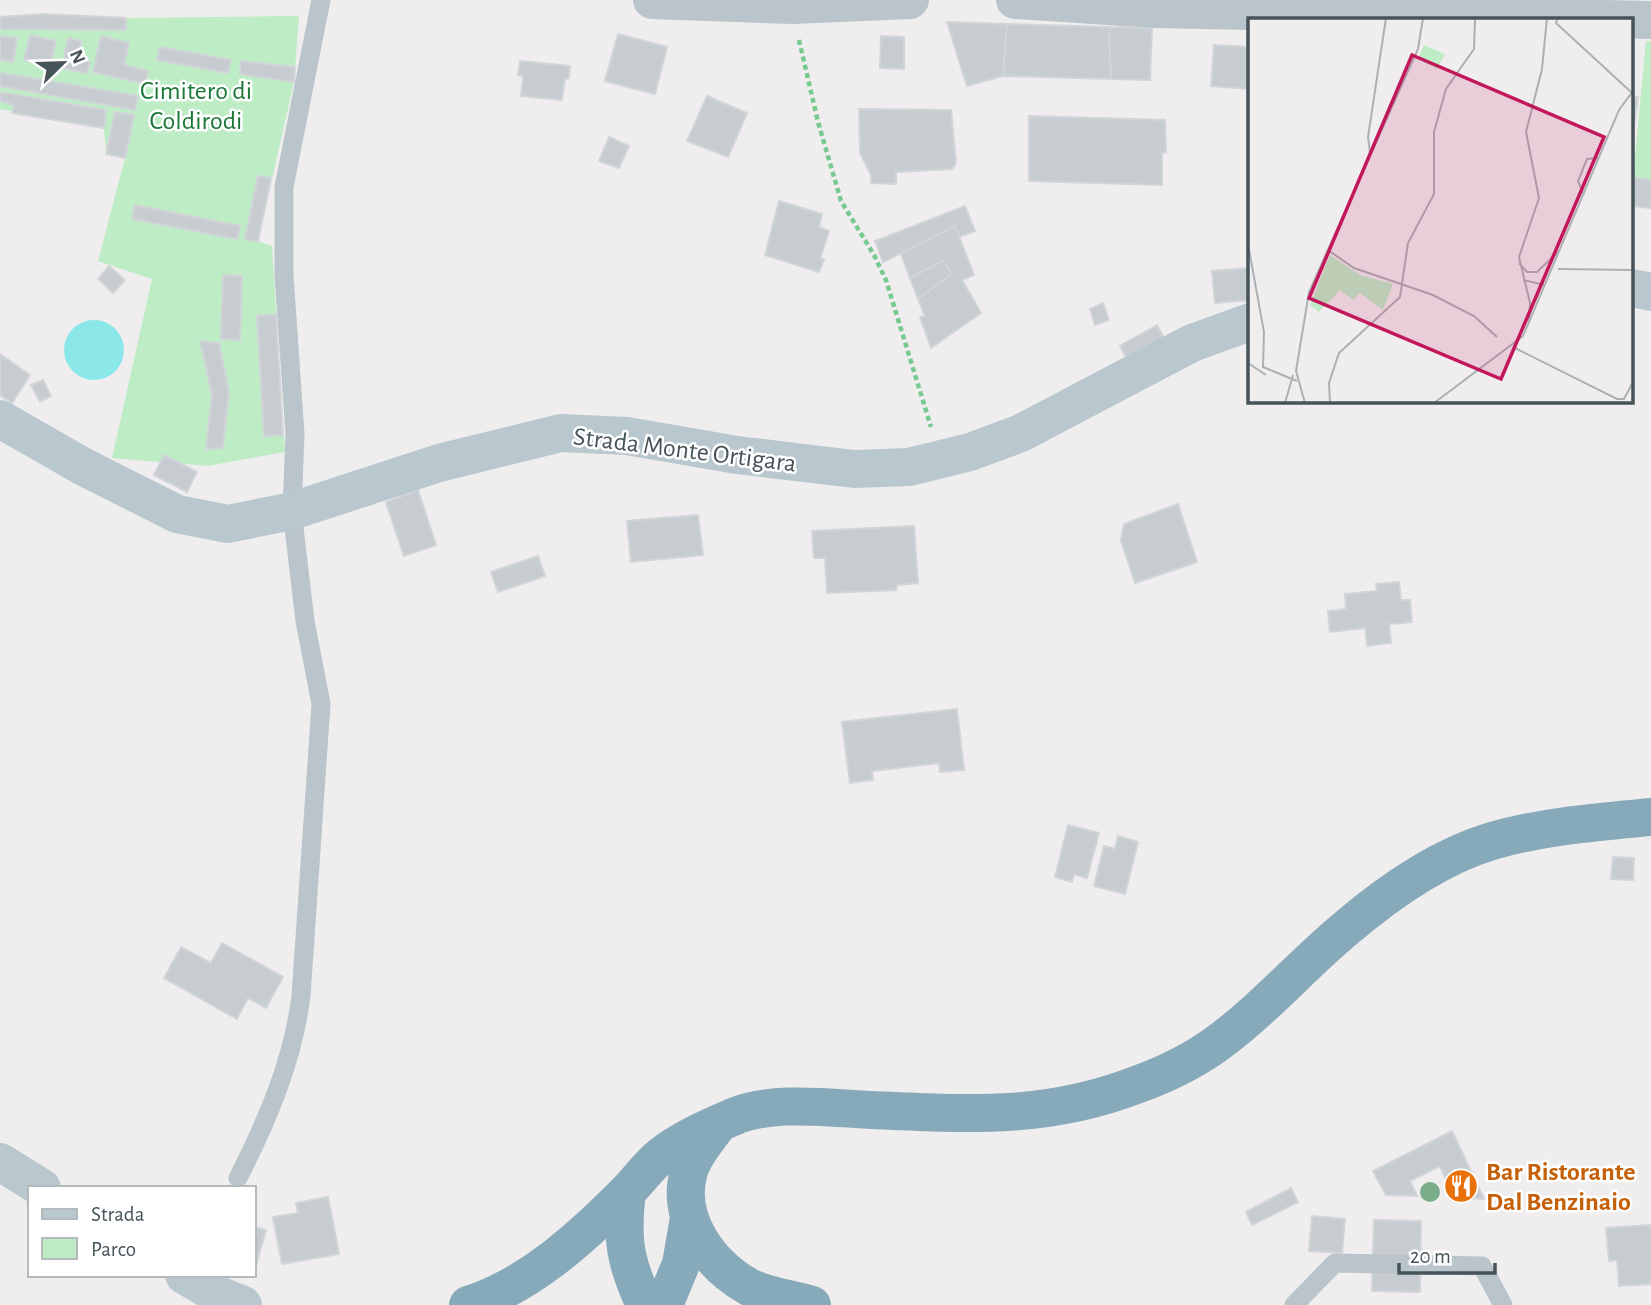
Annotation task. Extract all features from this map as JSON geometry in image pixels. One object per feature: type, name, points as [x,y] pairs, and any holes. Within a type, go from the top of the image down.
[{"type":"highway","points":[[468,1305],[511,1286],[583,1234],[664,1153],[751,1110],[812,1108],[982,1115],[1046,1110],[1092,1100],[1138,1085],[1180,1065],[1218,1042],[1344,930],[1423,873],[1465,852],[1500,839],[1579,824],[1651,817]]},
{"type":"highway","points":[[664,1305],[681,1264],[689,1218],[686,1193],[689,1172],[698,1151],[717,1125]]},
{"type":"highway","points":[[627,1192],[624,1231],[626,1258],[645,1305]]},
{"type":"highway","points":[[689,1218],[697,1236],[729,1274],[752,1288],[811,1305]]},
{"type":"main road","name":"Strada Monte Ortigara","points":[[0,419],[82,466],[177,514],[228,524],[292,511],[439,463],[561,433],[627,436],[737,456],[854,469],[909,467],[970,452],[1021,433],[1192,343],[1248,323]]},
{"type":"main road","points":[[0,1162],[39,1186]]},
{"type":"main road","points":[[187,1277],[226,1302]]},
{"type":"street","points":[[652,0],[793,5],[910,0]]},
{"type":"street","points":[[1015,0],[1156,9],[1561,18]]},
{"type":"lane","points":[[237,1178],[263,1129],[298,1026],[301,996],[321,704],[304,621],[292,511],[295,434],[284,275],[284,187],[321,0]]},
{"type":"lane","points":[[1294,1305],[1335,1263],[1482,1265],[1503,1305]]},
{"type":"path","points":[[799,30],[810,89],[841,201],[874,255],[892,295],[932,433],[943,459]]},
{"type":"green space","name":"Cimitero di Coldirodi","points":[[43,14],[126,18],[299,16],[294,82],[258,241],[272,246],[285,452],[207,466],[112,458],[152,279],[98,261],[125,158],[106,154],[104,128],[0,109],[0,17]]},
{"type":"green space","points":[[1646,41],[1651,41],[1651,179],[1634,178]]},
{"type":"water","points":[[88,320],[100,320],[119,333],[124,350],[122,362],[111,375],[100,380],[88,380],[69,367],[64,356],[64,344],[77,325]]},
{"type":"building","points":[[43,14],[126,18],[126,30],[0,29],[0,17]]},
{"type":"building","points":[[947,22],[1007,24],[1003,76],[967,86]]},
{"type":"building","points":[[1007,24],[1109,27],[1111,79],[1003,76]]},
{"type":"building","points":[[1109,27],[1152,28],[1150,80],[1111,79]]},
{"type":"building","points":[[618,34],[667,47],[655,94],[605,81]]},
{"type":"building","points":[[30,35],[56,41],[50,67],[24,60]]},
{"type":"building","points":[[0,36],[17,38],[13,62],[0,60]]},
{"type":"building","points":[[101,36],[129,43],[124,65],[148,71],[145,84],[93,72]]},
{"type":"building","points":[[881,36],[904,37],[904,69],[880,68]]},
{"type":"building","points":[[68,38],[81,41],[78,59],[90,62],[87,73],[62,68]]},
{"type":"building","points":[[1214,45],[1248,47],[1248,89],[1211,86]]},
{"type":"building","points":[[160,47],[231,60],[228,73],[157,60]]},
{"type":"building","points":[[241,61],[295,67],[294,82],[240,74]]},
{"type":"building","points":[[520,61],[570,66],[562,100],[521,96],[523,76],[518,75]]},
{"type":"building","points":[[0,73],[138,96],[135,110],[0,86]]},
{"type":"building","points":[[0,92],[106,110],[104,128],[12,113],[14,105],[0,101]]},
{"type":"building","points":[[707,96],[747,113],[728,157],[687,141]]},
{"type":"building","points":[[1634,97],[1638,97],[1634,125]]},
{"type":"building","points":[[859,109],[951,110],[956,163],[952,169],[896,172],[896,184],[871,183],[871,175],[860,153]]},
{"type":"building","points":[[115,112],[134,115],[125,158],[106,154]]},
{"type":"building","points":[[1029,116],[1165,120],[1166,152],[1162,153],[1162,185],[1029,181]]},
{"type":"building","points":[[609,137],[629,146],[619,168],[599,161]]},
{"type":"building","points":[[258,176],[271,178],[258,242],[245,239]]},
{"type":"building","points":[[1634,177],[1651,180],[1651,208],[1634,206]]},
{"type":"building","points":[[779,201],[822,214],[819,227],[829,231],[820,259],[824,259],[819,272],[765,255]]},
{"type":"building","points":[[135,205],[240,226],[237,239],[132,219]]},
{"type":"building","points":[[965,206],[975,231],[959,237],[955,226],[883,262],[875,241]]},
{"type":"building","points":[[955,226],[974,275],[962,280],[981,313],[931,348],[920,317],[925,316],[918,299],[952,274],[943,261],[910,278],[901,254]]},
{"type":"building","points":[[943,261],[952,274],[918,299],[910,278]]},
{"type":"building","points":[[109,266],[125,280],[113,293],[98,279]]},
{"type":"building","points":[[1248,268],[1248,300],[1215,303],[1212,271]]},
{"type":"building","points":[[223,275],[242,276],[240,340],[221,339]]},
{"type":"building","points":[[1103,303],[1109,320],[1095,325],[1090,309]]},
{"type":"building","points":[[276,314],[283,435],[264,436],[257,316]]},
{"type":"building","points":[[1157,325],[1164,338],[1127,359],[1120,346]]},
{"type":"building","points":[[200,341],[219,343],[229,392],[223,448],[206,449],[212,395]]},
{"type":"building","points":[[0,354],[30,375],[12,403],[0,395]]},
{"type":"building","points":[[43,380],[51,396],[40,402],[31,385]]},
{"type":"building","points":[[164,455],[197,472],[187,492],[154,475]]},
{"type":"building","points":[[418,490],[436,545],[404,556],[386,502]]},
{"type":"building","points":[[1178,504],[1197,562],[1135,583],[1121,541],[1124,524]]},
{"type":"building","points":[[698,515],[703,555],[631,562],[627,521]]},
{"type":"building","points":[[914,526],[918,583],[897,585],[896,590],[827,593],[825,558],[814,558],[812,531]]},
{"type":"building","points":[[538,556],[545,576],[498,592],[491,572]]},
{"type":"building","points":[[1399,582],[1401,600],[1410,600],[1412,622],[1389,624],[1391,643],[1367,646],[1365,626],[1330,632],[1328,611],[1346,609],[1345,594],[1377,591],[1376,584]]},
{"type":"building","points":[[957,709],[964,770],[940,772],[939,763],[872,771],[873,780],[850,783],[842,722]]},
{"type":"building","points":[[1068,825],[1099,833],[1087,878],[1074,874],[1072,882],[1055,877]]},
{"type":"building","points":[[1118,836],[1138,842],[1125,894],[1094,886],[1104,846],[1115,849]]},
{"type":"building","points":[[1613,857],[1634,858],[1633,880],[1611,879]]},
{"type":"building","points":[[222,943],[283,977],[266,1008],[248,998],[237,1019],[164,978],[181,947],[211,963]]},
{"type":"building","points":[[1452,1131],[1484,1199],[1454,1197],[1440,1166],[1410,1181],[1417,1196],[1386,1195],[1373,1171]]},
{"type":"building","points":[[1291,1188],[1298,1202],[1252,1225],[1246,1212]]},
{"type":"building","points":[[328,1197],[339,1254],[282,1264],[273,1217],[298,1213],[296,1203]]},
{"type":"building","points":[[1312,1216],[1345,1219],[1342,1253],[1309,1251]]},
{"type":"building","points":[[1374,1220],[1421,1221],[1420,1292],[1372,1291]]},
{"type":"building","points":[[1651,1225],[1651,1284],[1619,1286],[1617,1260],[1609,1261],[1606,1228]]},
{"type":"building","points":[[256,1228],[266,1230],[256,1265]]},
{"type":"place","name":"Bar Ristorante Dal Benzinaio","points":[[1461,1186]]}]
